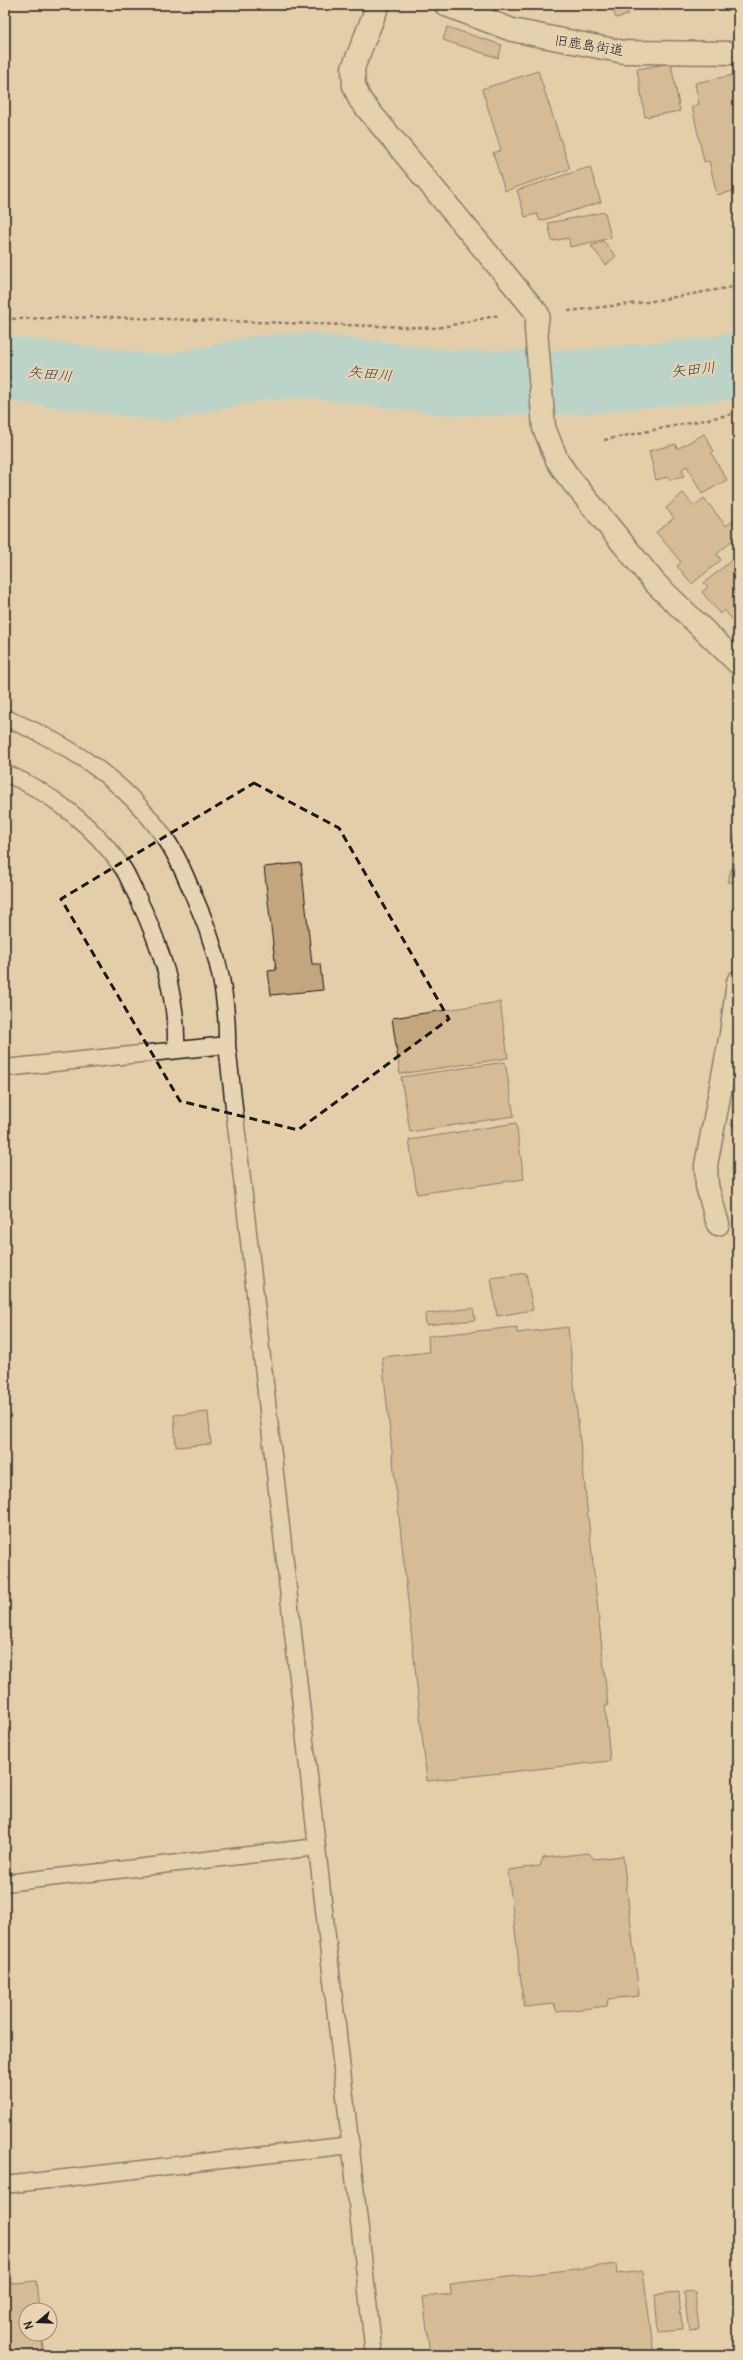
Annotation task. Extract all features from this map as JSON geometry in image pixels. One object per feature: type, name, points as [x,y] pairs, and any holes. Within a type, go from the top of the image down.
[{"type":"street","points":[[378,5],[353,68],[354,86],[360,100],[538,314],[536,329],[544,428],[557,460],[567,475],[655,583],[738,663]]},
{"type":"street","name":"旧鹿島街道","points":[[446,5],[512,30],[624,52],[738,53]]},
{"type":"street","points":[[718,1224],[707,1186],[706,1166],[731,1034],[738,982]]},
{"type":"lane","points":[[5,718],[36,730],[79,754],[138,804],[166,839],[210,934],[228,1012],[227,1045],[374,2355]]},
{"type":"lane","points":[[5,773],[50,798],[76,818],[101,840],[123,867],[161,950],[177,1023],[176,1050]]},
{"type":"lane","points":[[5,1068],[227,1045]]},
{"type":"lane","points":[[5,1883],[317,1847]]},
{"type":"lane","points":[[5,2185],[351,2145]]},
{"type":"path","points":[[5,319],[107,317],[262,324],[437,328],[505,314],[538,314],[647,302],[738,286]]},
{"type":"path","points":[[604,440],[738,413]]},
{"type":"highlighted area","points":[[254,783],[339,828],[449,1019],[298,1130],[180,1101],[61,899]]},
{"type":"building","points":[[611,5],[625,5],[628,15],[616,18]]},
{"type":"building","points":[[447,27],[502,45],[498,58],[443,40]]},
{"type":"building","points":[[671,63],[680,111],[645,117],[637,69]]},
{"type":"building","points":[[538,71],[570,169],[505,191],[493,153],[501,150],[482,89]]},
{"type":"building","points":[[738,74],[738,190],[717,195],[709,161],[704,162],[692,106],[699,104],[695,83]]},
{"type":"building","points":[[590,167],[601,202],[540,221],[537,214],[525,217],[517,190]]},
{"type":"building","points":[[605,212],[611,238],[570,247],[569,238],[552,241],[548,223]]},
{"type":"building","points":[[603,241],[616,256],[606,265],[591,246]]},
{"type":"building","points":[[704,434],[714,451],[711,453],[727,480],[702,494],[687,466],[682,469],[684,477],[669,480],[668,477],[656,480],[649,451],[676,444],[677,449]]},
{"type":"building","points":[[683,493],[694,506],[704,498],[726,526],[738,517],[738,545],[734,539],[717,554],[721,560],[692,584],[677,566],[681,562],[656,532],[674,518],[666,508]]},
{"type":"building","points":[[738,555],[738,626],[724,610],[720,614],[702,592],[708,587],[704,583]]},
{"type":"building","points":[[738,826],[738,863],[731,861]]},
{"type":"building","points":[[301,863],[312,964],[320,964],[323,990],[271,995],[268,971],[276,970],[264,867]]},
{"type":"building","points":[[731,869],[738,870],[738,883],[728,882]]},
{"type":"building","points":[[500,1002],[508,1058],[400,1074],[392,1018]]},
{"type":"building","points":[[505,1062],[514,1116],[410,1132],[401,1077]]},
{"type":"building","points":[[733,1115],[738,1117],[738,1126],[731,1125]]},
{"type":"building","points":[[516,1123],[524,1179],[417,1194],[409,1140]]},
{"type":"building","points":[[526,1273],[533,1310],[497,1316],[491,1278]]},
{"type":"building","points":[[473,1308],[475,1320],[426,1325],[425,1314]]},
{"type":"building","points":[[517,1327],[517,1333],[568,1327],[608,1706],[605,1706],[610,1761],[427,1781],[382,1357],[429,1352],[428,1336]]},
{"type":"building","points":[[208,1412],[211,1444],[176,1447],[174,1415]]},
{"type":"building","points":[[589,1853],[594,1859],[623,1856],[639,1996],[608,1999],[607,2006],[557,2012],[554,2004],[524,2007],[508,1870],[540,1866],[543,1858]]},
{"type":"building","points":[[616,2264],[617,2274],[643,2271],[654,2355],[430,2355],[423,2297],[451,2294],[450,2284]]},
{"type":"building","points":[[36,2281],[38,2302],[18,2302],[18,2342],[42,2342],[44,2355],[5,2355],[5,2284]]},
{"type":"building","points":[[695,2291],[699,2330],[689,2331],[684,2292]]},
{"type":"building","points":[[679,2293],[682,2330],[658,2332],[655,2295]]},
{"type":"waterway","name":"矢田川","points":[[5,368],[164,388],[257,368],[307,365],[450,383],[574,382],[716,369],[738,364]]}]
